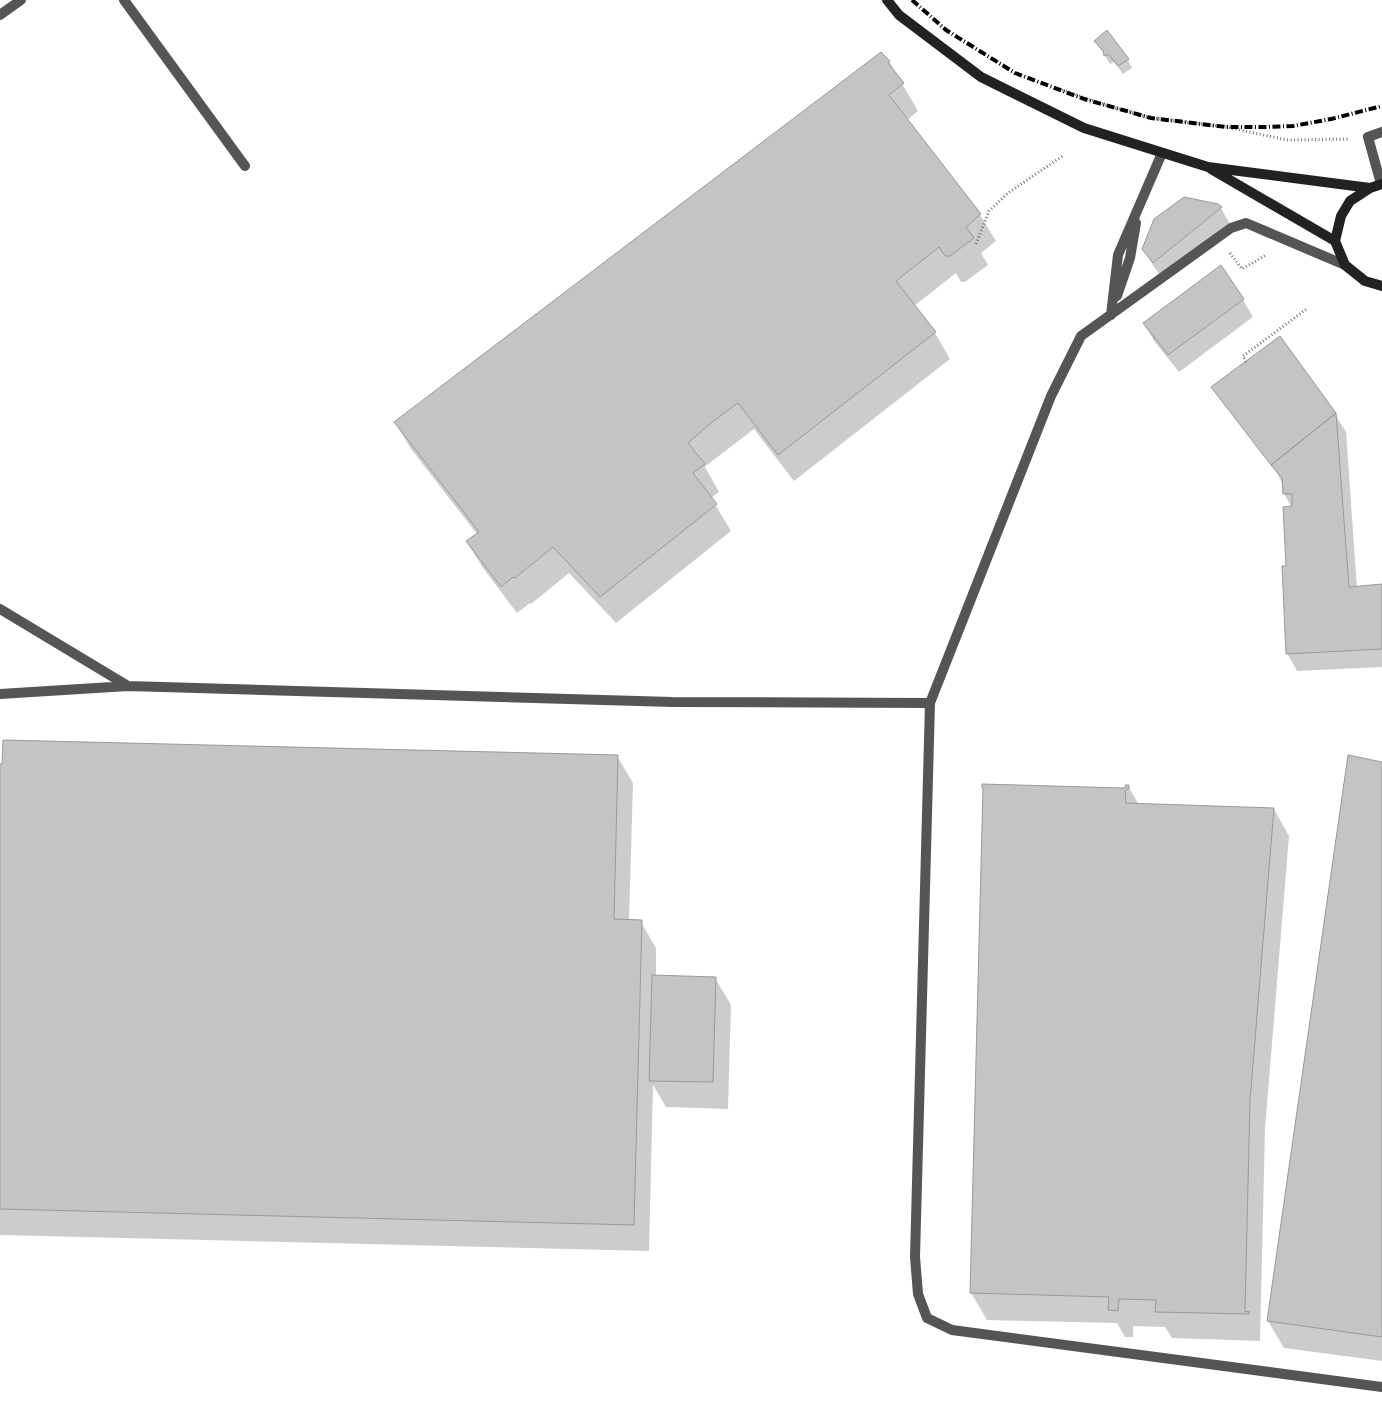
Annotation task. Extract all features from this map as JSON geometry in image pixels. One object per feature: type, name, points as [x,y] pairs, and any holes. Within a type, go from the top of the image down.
[{"type":"street","points":[[887,0],[899,15],[981,77],[1084,128],[1208,167],[1370,188]]},
{"type":"street","points":[[1208,167],[1336,241]]},
{"type":"street","points":[[1382,184],[1370,188],[1350,201],[1341,216],[1336,241],[1345,265],[1365,281],[1382,286]]},
{"type":"lane","points":[[0,15],[21,0]]},
{"type":"lane","points":[[124,0],[245,166]]},
{"type":"lane","points":[[1382,132],[1368,137],[1382,184]]},
{"type":"lane","points":[[1111,315],[1118,255],[1162,153]]},
{"type":"lane","points":[[1345,265],[1246,223],[1231,228],[1081,336],[1051,396],[930,703],[915,1257],[918,1294],[927,1318],[952,1330],[1382,1387]]},
{"type":"lane","points":[[0,609],[128,686]]},
{"type":"lane","points":[[0,694],[128,686],[672,702],[930,703]]},
{"type":"path","points":[[1052,87],[1152,118],[1226,127],[1287,140],[1343,140],[1368,137]]},
{"type":"path","points":[[976,244],[989,211],[1008,192],[1064,155]]},
{"type":"path","points":[[1227,250],[1242,270],[1269,253]]},
{"type":"path","points":[[1246,362],[1243,356],[1308,308]]},
{"type":"building","points":[[1107,30],[1129,59],[1118,66],[1108,54],[1104,56],[1103,51],[1094,41]]},
{"type":"building","points":[[881,52],[890,61],[888,63],[904,83],[889,95],[981,214],[966,227],[974,238],[950,256],[945,256],[939,247],[896,281],[936,332],[778,455],[738,403],[711,423],[688,443],[705,464],[693,473],[717,504],[600,597],[553,547],[501,587],[466,541],[479,532],[394,422]]},
{"type":"building","points":[[1184,197],[1218,204],[1222,207],[1153,263],[1142,249],[1154,219]]},
{"type":"building","points":[[1221,265],[1244,299],[1168,355],[1143,323]]},
{"type":"building","points":[[1280,336],[1336,413],[1271,465],[1211,387]]},
{"type":"building","points":[[1336,413],[1349,587],[1382,584],[1382,649],[1286,654],[1282,566],[1286,566],[1283,507],[1292,506],[1292,494],[1283,494],[1282,478],[1271,465]]},
{"type":"building","points":[[3,740],[618,755],[614,919],[642,920],[634,1225],[0,1209],[0,764],[2,764]]},
{"type":"building","points":[[1348,755],[1382,762],[1382,1337],[1267,1321]]},
{"type":"building","points":[[982,784],[1123,788],[1126,787],[1125,785],[1129,785],[1129,789],[1125,791],[1126,803],[1274,808],[1250,1101],[1245,1312],[1249,1311],[1249,1314],[1155,1312],[1156,1300],[1119,1299],[1118,1311],[1108,1310],[1109,1297],[970,1293]]},
{"type":"building","points":[[652,975],[716,977],[713,1082],[649,1081]]},
{"type":"railway","points":[[912,0],[946,30],[1015,73],[1084,99],[1151,118],[1226,127],[1293,126],[1331,119],[1382,106]]}]
